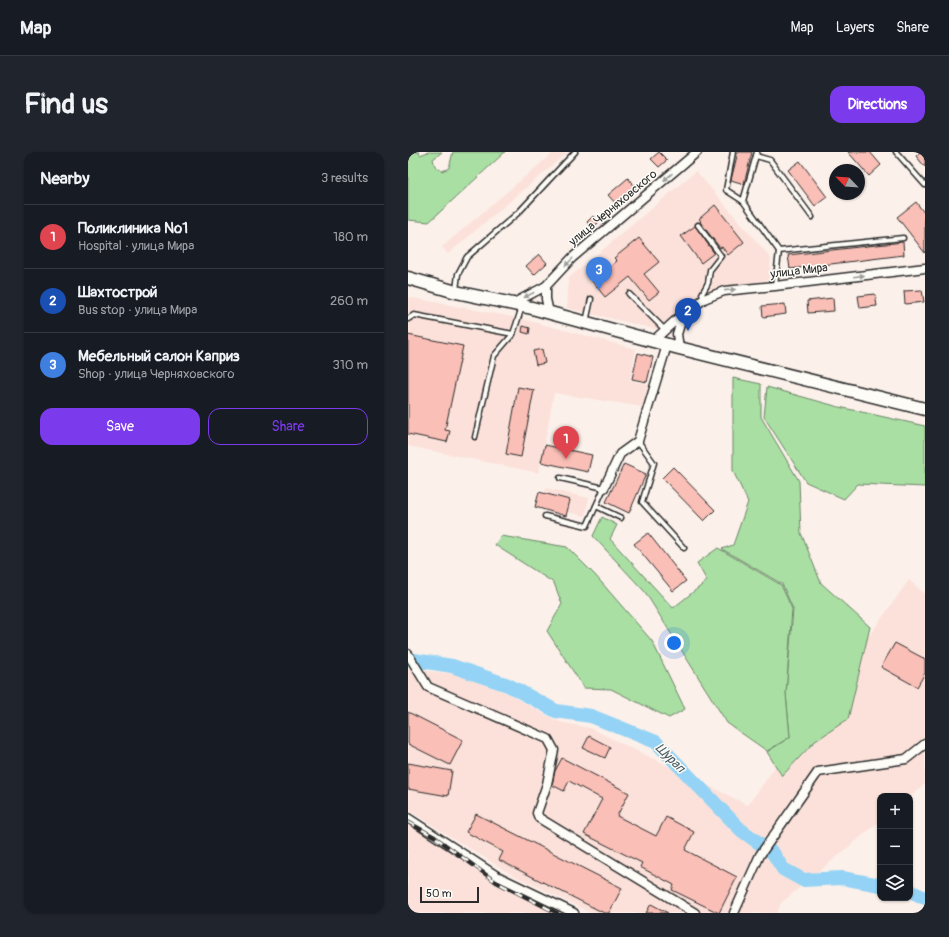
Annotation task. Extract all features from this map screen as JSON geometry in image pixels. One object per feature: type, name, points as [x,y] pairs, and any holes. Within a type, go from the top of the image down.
[{"type":"main road","points":[[408,278],[456,292],[549,313],[652,342],[925,409]]},
{"type":"street","name":"улица Черняховского","points":[[517,305],[546,286],[572,258],[697,152]]},
{"type":"street","name":"улица Мира","points":[[652,342],[704,299],[724,291],[925,268]]},
{"type":"street","points":[[546,286],[546,300],[549,313]]},
{"type":"street","points":[[604,488],[620,454],[638,441],[673,347],[683,315]]},
{"type":"street","points":[[408,654],[428,687],[548,739],[554,750],[537,813],[539,818],[695,913]]},
{"type":"street","points":[[734,913],[760,855],[772,840],[818,772],[906,759],[925,744]]},
{"type":"street","points":[[408,818],[497,876],[574,913]]},
{"type":"lane","points":[[456,292],[458,274],[468,258],[519,212],[575,152]]},
{"type":"lane","points":[[733,152],[726,190],[743,201],[779,250],[775,286]]},
{"type":"lane","points":[[896,152],[925,185]]},
{"type":"lane","points":[[743,201],[757,154],[770,160],[812,217]]},
{"type":"lane","points":[[698,225],[721,256],[710,270],[708,282],[702,294],[704,299]]},
{"type":"lane","points":[[779,250],[903,238]]},
{"type":"lane","points":[[629,294],[665,330]]},
{"type":"lane","points":[[585,323],[591,299]]},
{"type":"lane","points":[[475,437],[494,356],[514,334],[517,305]]},
{"type":"lane","points":[[408,319],[414,314],[514,334]]},
{"type":"lane","points":[[638,441],[654,463],[642,502],[684,548]]},
{"type":"lane","points":[[545,516],[587,526],[604,488],[560,478]]},
{"type":"lane","points":[[596,506],[621,518]]},
{"type":"shaded area","points":[[554,152],[568,152],[448,254],[442,247]]},
{"type":"shaded area","points":[[696,171],[771,258],[769,280],[724,287],[703,295],[692,301],[677,313],[663,331],[567,308],[569,278]]},
{"type":"shaded area","points":[[408,297],[518,318],[636,349],[630,380],[648,384],[643,407],[554,393],[539,473],[408,446]]},
{"type":"shaded area","points":[[546,488],[589,498],[585,516],[542,506]]},
{"type":"shaded area","points":[[909,580],[925,594],[925,784],[913,794],[913,793],[877,793],[877,823],[781,903],[777,913],[591,913],[509,873],[408,810],[408,669],[456,674],[505,692],[559,722],[590,728],[748,805]]},
{"type":"shaded area","points":[[408,825],[560,913],[408,913]]},
{"type":"green space","points":[[408,152],[419,152],[420,155],[428,152],[442,152],[433,159],[435,166],[442,171],[449,168],[453,152],[505,152],[429,222],[408,220]]},
{"type":"green space","points":[[733,378],[761,384],[761,417],[799,481],[801,533],[821,583],[870,627],[848,719],[814,742],[782,776],[767,752],[790,737],[786,694],[793,609],[782,584],[722,549],[733,545],[748,502],[733,471]]},
{"type":"green space","points":[[767,387],[839,407],[925,426],[925,487],[858,484],[844,499],[806,482],[764,417]]},
{"type":"green space","points":[[602,517],[617,525],[610,539],[673,608],[707,581],[697,563],[718,548],[781,585],[792,609],[786,694],[790,737],[767,751],[727,723],[645,592],[593,536]]},
{"type":"green space","points":[[501,536],[567,547],[595,575],[652,641],[685,709],[669,718],[611,689],[584,688],[547,631],[562,604],[554,583],[495,545]]},
{"type":"building","points":[[659,152],[667,160],[659,167],[651,159]]},
{"type":"building","points":[[738,152],[752,152],[744,184],[731,180]]},
{"type":"building","points":[[848,152],[870,152],[881,165],[869,176],[865,171],[865,164],[858,164]]},
{"type":"building","points":[[920,152],[925,152],[925,167],[916,156]]},
{"type":"building","points":[[800,161],[827,197],[815,206],[788,170]]},
{"type":"building","points":[[628,178],[636,188],[617,205],[608,195]]},
{"type":"building","points":[[916,202],[925,214],[925,253],[897,217]]},
{"type":"building","points":[[715,205],[744,242],[728,255],[722,247],[720,248],[699,219]]},
{"type":"building","points":[[593,216],[598,223],[592,228],[587,222]]},
{"type":"building","points":[[695,226],[714,253],[701,263],[681,236]]},
{"type":"building","points":[[639,238],[659,262],[644,274],[659,292],[649,300],[630,277],[605,297],[592,281],[617,261],[614,258]]},
{"type":"building","points":[[903,242],[904,255],[790,269],[788,255]]},
{"type":"building","points":[[539,254],[547,263],[534,275],[526,266]]},
{"type":"building","points":[[922,290],[924,302],[905,304],[904,291]]},
{"type":"building","points":[[875,294],[877,306],[860,308],[858,296]]},
{"type":"building","points":[[833,298],[834,311],[808,313],[807,301]]},
{"type":"building","points":[[785,304],[786,314],[763,317],[762,306]]},
{"type":"building","points":[[523,326],[530,328],[529,334],[522,332]]},
{"type":"building","points":[[408,335],[463,346],[445,430],[450,431],[447,442],[408,434]]},
{"type":"building","points":[[542,349],[545,363],[536,365],[533,351]]},
{"type":"building","points":[[638,353],[653,357],[647,382],[632,379]]},
{"type":"building","points":[[518,387],[534,390],[521,457],[506,454]]},
{"type":"building","points":[[545,445],[592,455],[588,472],[541,462]]},
{"type":"building","points":[[624,464],[646,474],[629,513],[606,502]]},
{"type":"building","points":[[673,467],[715,510],[704,521],[662,478]]},
{"type":"building","points":[[539,492],[570,500],[566,516],[535,507]]},
{"type":"building","points":[[648,533],[686,581],[673,591],[634,544]]},
{"type":"building","points":[[895,643],[925,659],[925,673],[917,687],[881,667]]},
{"type":"building","points":[[408,712],[463,740],[450,765],[408,744]]},
{"type":"building","points":[[589,736],[610,747],[605,758],[583,748]]},
{"type":"building","points":[[562,758],[629,793],[617,816],[656,836],[666,817],[694,832],[685,850],[737,877],[719,913],[672,890],[674,885],[640,867],[642,863],[584,834],[602,799],[569,781],[564,791],[552,785],[555,771]]},
{"type":"building","points":[[408,763],[452,771],[448,796],[408,789]]},
{"type":"building","points":[[476,814],[622,888],[609,913],[604,913],[499,860],[503,852],[466,832]]},
{"type":"building","points":[[651,904],[668,913],[646,913]]},
{"type":"waterway","name":"Шурап","points":[[408,659],[452,666],[508,685],[556,711],[591,716],[656,742],[741,830],[773,853],[783,869],[803,880],[842,878],[877,884]]},
{"type":"waterway","name":"Шурап","points":[[913,892],[925,898]]},
{"type":"railway","points":[[408,822],[435,837],[496,882],[557,913]]},
{"type":"place","name":"Мебельный салон Каприз","points":[[599,290]]},
{"type":"place","name":"Шахтострой","points":[[688,331]]},
{"type":"place","name":"Поликлиника №1","points":[[566,459]]}]
